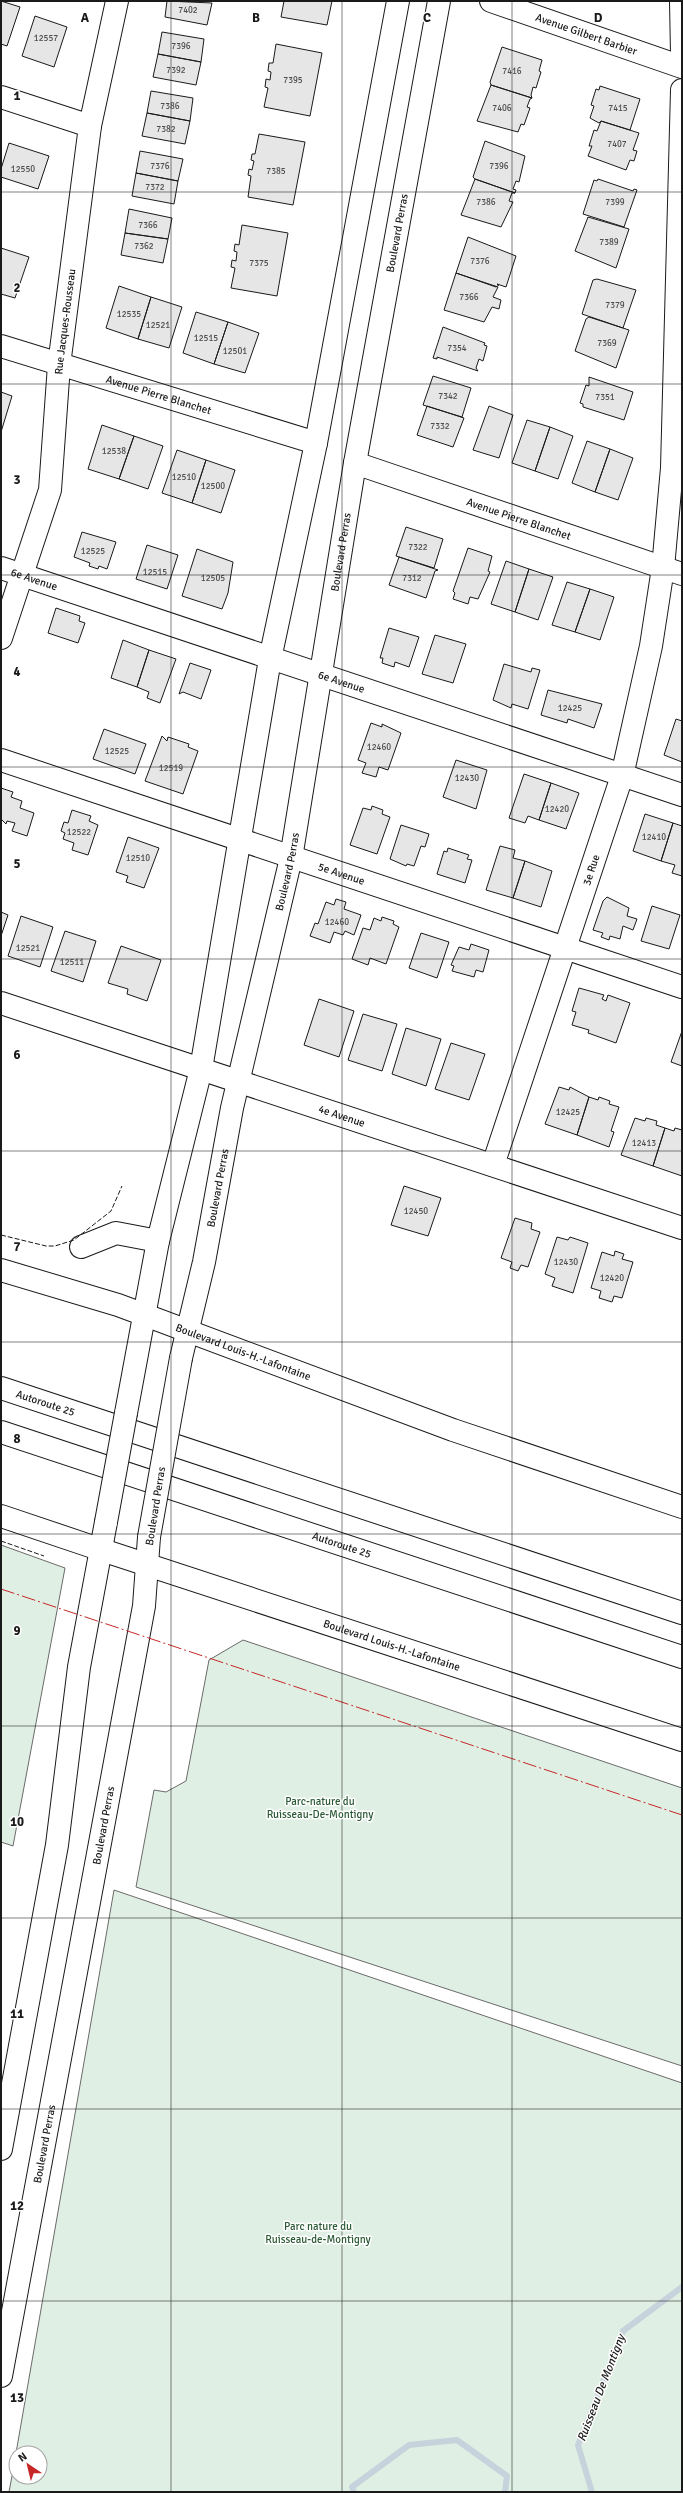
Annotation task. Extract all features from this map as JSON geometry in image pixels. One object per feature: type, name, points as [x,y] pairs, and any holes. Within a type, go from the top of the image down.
[{"type":"main road","name":"Rue Jacques-Rousseau","points":[[1,638],[50,490],[59,365],[90,126],[117,1]]},
{"type":"main road","points":[[1,2149],[57,1845],[79,1667],[102,1550],[158,1241],[201,1069],[270,659],[316,443],[398,1]]},
{"type":"main road","name":"Boulevard Perras","points":[[1,2376],[95,1881],[144,1606],[149,1537],[181,1358],[204,1262],[232,1108],[240,1081],[291,858],[322,675],[355,463],[439,1]]},
{"type":"main road","name":"Avenue Gilbert Barbier","points":[[491,1],[682,67]]},
{"type":"main road","points":[[680,1],[682,54]]},
{"type":"main road","name":"3e Rue","points":[[493,1165],[622,776],[651,646],[672,571],[672,468],[678,382],[682,90]]},
{"type":"main road","points":[[1,97],[90,126]]},
{"type":"main road","name":"Avenue Pierre Blanchet","points":[[1,346],[316,443]]},
{"type":"main road","name":"Avenue Pierre Blanchet","points":[[355,463],[672,571]]},
{"type":"main road","name":"6e Avenue","points":[[1,568],[270,659],[682,795]]},
{"type":"main road","name":"5e Avenue","points":[[1,760],[239,842],[682,988]]},
{"type":"main road","name":"4e Avenue","points":[[1,1003],[682,1228]]},
{"type":"main road","points":[[81,1247],[116,1233],[158,1241]]},
{"type":"main road","name":"Boulevard Louis-H.-Lafontaine","points":[[1,1270],[118,1305],[453,1430],[682,1507]]},
{"type":"main road","name":"Autoroute 25","points":[[1,1388],[682,1613]]},
{"type":"main road","name":"Autoroute 25","points":[[1,1432],[682,1657]]},
{"type":"main road","name":"Boulevard Louis-H.-Lafontaine","points":[[1,1516],[148,1566],[682,1740]]},
{"type":"green space","points":[[1,1545],[65,1568],[13,1846],[1,1842]]},
{"type":"green space","name":"Parc-nature du Ruisseau-De-Montigny","points":[[243,1640],[682,1788],[682,2066],[136,1887],[154,1790],[166,1792],[186,1781],[209,1660]]},
{"type":"green space","name":"Parc nature du Ruisseau-de-Montigny","points":[[114,1890],[682,2083],[682,2492],[9,2492],[10,2485],[48,2485],[48,2445],[17,2445]]},
{"type":"building","points":[[1,1],[20,7],[7,46],[1,44]]},
{"type":"building","points":[[167,1],[212,3],[207,25],[165,17]]},
{"type":"building","points":[[284,1],[332,1],[327,25],[281,17]]},
{"type":"building","points":[[35,16],[67,27],[54,67],[22,56]]},
{"type":"building","points":[[162,32],[204,39],[201,62],[158,54]]},
{"type":"building","points":[[276,44],[322,53],[310,116],[264,107],[268,88],[265,87],[266,79],[270,80],[271,72],[268,71],[269,63],[273,63]]},
{"type":"building","points":[[502,47],[542,60],[539,71],[541,72],[536,88],[533,87],[531,95],[532,98],[491,85],[490,82]]},
{"type":"building","points":[[158,54],[201,62],[196,85],[153,77]]},
{"type":"building","points":[[491,85],[532,98],[530,99],[527,107],[530,108],[524,125],[521,124],[518,132],[477,121]]},
{"type":"building","points":[[600,86],[640,99],[630,130],[601,121],[599,123],[590,118],[594,106],[591,105],[596,89],[599,90]]},
{"type":"building","points":[[151,91],[193,98],[190,121],[147,113]]},
{"type":"building","points":[[147,113],[190,121],[185,144],[142,136]]},
{"type":"building","points":[[601,121],[639,133],[633,150],[637,151],[634,161],[630,160],[626,170],[588,156],[592,146],[589,146],[594,130],[597,131]]},
{"type":"building","points":[[259,134],[305,142],[293,205],[248,197],[251,176],[248,175],[249,169],[252,170],[254,161],[251,160],[252,154],[255,154]]},
{"type":"building","points":[[485,141],[525,156],[519,182],[516,181],[513,189],[516,190],[515,193],[473,177]]},
{"type":"building","points":[[9,143],[49,156],[38,189],[1,177],[1,169]]},
{"type":"building","points":[[140,151],[183,159],[178,181],[136,173]]},
{"type":"building","points":[[136,173],[178,181],[174,204],[132,196]]},
{"type":"building","points":[[475,179],[515,193],[512,193],[509,201],[513,202],[501,227],[461,215]]},
{"type":"building","points":[[598,179],[633,191],[634,189],[637,190],[624,227],[583,214],[594,180],[597,181]]},
{"type":"building","points":[[129,209],[172,218],[168,239],[125,233]]},
{"type":"building","points":[[588,217],[629,229],[616,268],[575,251]]},
{"type":"building","points":[[242,225],[288,233],[277,296],[231,288],[235,268],[231,267],[232,260],[236,261],[237,252],[234,251],[235,244],[239,245]]},
{"type":"building","points":[[125,233],[168,239],[163,263],[121,255]]},
{"type":"building","points":[[468,237],[516,256],[506,287],[497,284],[499,285],[496,287],[456,273]]},
{"type":"building","points":[[1,248],[29,257],[15,298],[1,294]]},
{"type":"building","points":[[456,273],[498,287],[493,297],[501,300],[499,309],[492,307],[484,322],[444,310]]},
{"type":"building","points":[[597,279],[636,290],[623,328],[582,314],[593,280]]},
{"type":"building","points":[[119,286],[151,297],[138,339],[106,328]]},
{"type":"building","points":[[151,297],[182,307],[169,348],[138,339]]},
{"type":"building","points":[[196,312],[228,322],[214,364],[183,353]]},
{"type":"building","points":[[589,317],[629,330],[616,368],[575,351],[586,319]]},
{"type":"building","points":[[228,322],[259,333],[245,373],[214,364]]},
{"type":"building","points":[[443,327],[485,343],[484,345],[487,346],[483,361],[479,359],[476,368],[478,371],[437,357],[437,359],[433,358]]},
{"type":"building","points":[[433,376],[471,388],[462,417],[423,405]]},
{"type":"building","points":[[589,377],[633,392],[624,420],[583,407],[583,404],[580,403],[586,385],[589,386]]},
{"type":"building","points":[[1,392],[12,396],[1,432]]},
{"type":"building","points":[[427,406],[464,418],[453,447],[417,435]]},
{"type":"building","points":[[489,406],[513,415],[499,458],[473,450]]},
{"type":"building","points":[[527,420],[550,427],[535,471],[512,463]]},
{"type":"building","points":[[102,425],[134,436],[119,479],[88,469]]},
{"type":"building","points":[[550,427],[573,436],[558,479],[535,471]]},
{"type":"building","points":[[134,436],[163,446],[148,489],[119,479]]},
{"type":"building","points":[[587,441],[610,449],[595,492],[572,483]]},
{"type":"building","points":[[610,449],[633,458],[618,500],[595,492]]},
{"type":"building","points":[[177,450],[206,460],[192,503],[162,493]]},
{"type":"building","points":[[206,460],[235,470],[221,513],[192,503]]},
{"type":"building","points":[[406,527],[443,539],[434,568],[396,556]]},
{"type":"building","points":[[82,532],[116,542],[107,569],[99,566],[98,569],[89,566],[90,563],[74,557]]},
{"type":"building","points":[[147,545],[178,555],[167,589],[136,579]]},
{"type":"building","points":[[468,548],[492,556],[488,571],[490,572],[478,599],[470,597],[468,604],[453,599],[455,593],[453,591]]},
{"type":"building","points":[[197,549],[233,562],[228,593],[222,609],[182,596]]},
{"type":"building","points":[[399,557],[438,570],[435,571],[426,598],[389,585]]},
{"type":"building","points":[[506,561],[529,569],[515,612],[491,604]]},
{"type":"building","points":[[529,569],[553,577],[538,620],[515,612]]},
{"type":"building","points":[[567,582],[590,589],[575,632],[552,625]]},
{"type":"building","points":[[590,589],[614,597],[600,640],[575,632]]},
{"type":"building","points":[[56,608],[80,616],[79,621],[85,623],[78,643],[48,633]]},
{"type":"building","points":[[389,628],[419,637],[409,667],[395,662],[394,667],[382,663],[383,658],[380,658]]},
{"type":"building","points":[[435,635],[466,644],[453,683],[422,674]]},
{"type":"building","points":[[123,640],[149,650],[137,687],[111,678]]},
{"type":"building","points":[[149,650],[176,659],[160,703],[147,698],[149,692],[137,687]]},
{"type":"building","points":[[190,663],[211,670],[201,699],[183,692],[179,694]]},
{"type":"building","points":[[504,664],[531,672],[532,668],[540,670],[528,709],[512,704],[511,708],[493,700]]},
{"type":"building","points":[[548,690],[602,704],[594,728],[568,719],[567,723],[541,715]]},
{"type":"building","points":[[676,719],[682,721],[682,762],[664,755]]},
{"type":"building","points":[[371,723],[382,727],[382,724],[401,733],[388,770],[379,767],[376,777],[362,773],[366,763],[358,760]]},
{"type":"building","points":[[104,729],[146,744],[135,774],[93,759]]},
{"type":"building","points":[[162,736],[167,741],[168,737],[189,744],[188,747],[198,751],[183,794],[145,781]]},
{"type":"building","points":[[456,760],[487,770],[476,809],[443,797]]},
{"type":"building","points":[[524,774],[551,783],[539,820],[528,816],[525,823],[509,818]]},
{"type":"building","points":[[551,783],[579,793],[566,829],[539,820]]},
{"type":"building","points":[[1,788],[13,792],[11,797],[22,801],[20,808],[34,813],[27,836],[12,831],[15,823],[7,821],[6,824],[1,819]]},
{"type":"building","points":[[372,806],[383,810],[382,814],[390,817],[377,854],[350,845],[363,808],[371,810]]},
{"type":"building","points":[[72,810],[91,816],[89,821],[98,825],[88,855],[72,850],[74,843],[63,839],[65,833],[61,831],[64,822],[68,823]]},
{"type":"building","points":[[645,814],[673,823],[661,861],[633,851]]},
{"type":"building","points":[[673,823],[682,826],[682,876],[672,873],[675,865],[661,861]]},
{"type":"building","points":[[401,825],[429,834],[425,847],[421,846],[414,866],[407,864],[406,866],[390,859]]},
{"type":"building","points":[[128,837],[159,848],[144,888],[126,882],[128,876],[116,872]]},
{"type":"building","points":[[500,846],[515,850],[513,858],[525,861],[513,898],[486,890]]},
{"type":"building","points":[[448,848],[469,855],[467,859],[472,860],[465,883],[437,874],[444,851],[447,852]]},
{"type":"building","points":[[525,861],[552,871],[541,907],[513,898]]},
{"type":"building","points":[[607,897],[629,908],[627,916],[637,919],[633,930],[623,926],[620,939],[610,936],[609,940],[601,937],[603,933],[593,930],[603,901]]},
{"type":"building","points":[[336,899],[346,902],[344,909],[361,915],[354,935],[345,931],[343,935],[334,932],[330,943],[310,936],[315,923],[318,924],[326,902],[334,905]]},
{"type":"building","points":[[652,906],[680,915],[669,949],[641,941]]},
{"type":"building","points":[[1,912],[8,915],[1,936]]},
{"type":"building","points":[[21,916],[53,927],[40,967],[8,956]]},
{"type":"building","points":[[382,917],[394,921],[393,924],[399,927],[386,964],[370,958],[368,965],[352,959],[363,928],[370,930],[374,918],[381,921]]},
{"type":"building","points":[[65,931],[96,941],[83,982],[51,971]]},
{"type":"building","points":[[421,933],[449,942],[437,978],[409,968]]},
{"type":"building","points":[[471,944],[489,950],[483,972],[476,970],[474,977],[452,971],[454,966],[451,965],[459,947],[469,950]]},
{"type":"building","points":[[121,946],[161,960],[147,1001],[127,994],[128,989],[108,983]]},
{"type":"building","points":[[579,988],[604,995],[602,999],[606,1001],[608,995],[630,1003],[616,1043],[588,1033],[589,1030],[572,1025],[576,1012],[572,1011]]},
{"type":"building","points":[[319,999],[354,1011],[339,1057],[304,1045]]},
{"type":"building","points":[[363,1014],[397,1024],[382,1071],[348,1060]]},
{"type":"building","points":[[406,1028],[441,1039],[426,1086],[392,1074]]},
{"type":"building","points":[[682,1031],[682,1066],[671,1062]]},
{"type":"building","points":[[451,1043],[485,1054],[469,1100],[435,1089]]},
{"type":"building","points":[[559,1087],[569,1090],[570,1087],[589,1097],[577,1135],[545,1124]]},
{"type":"building","points":[[589,1097],[598,1100],[599,1097],[610,1101],[609,1104],[619,1107],[611,1131],[614,1132],[609,1147],[577,1135]]},
{"type":"building","points":[[635,1118],[645,1121],[646,1118],[657,1121],[656,1125],[665,1128],[653,1166],[621,1155]]},
{"type":"building","points":[[665,1128],[674,1131],[675,1128],[682,1130],[682,1176],[653,1166]]},
{"type":"building","points":[[404,1186],[441,1198],[428,1236],[391,1225]]},
{"type":"building","points":[[515,1218],[532,1223],[531,1229],[540,1232],[528,1267],[521,1265],[518,1271],[510,1268],[512,1262],[501,1258]]},
{"type":"building","points":[[557,1237],[568,1240],[570,1237],[588,1243],[573,1293],[552,1286],[555,1278],[545,1274]]},
{"type":"building","points":[[615,1251],[624,1254],[622,1259],[633,1262],[622,1298],[614,1296],[612,1302],[599,1298],[601,1291],[591,1288],[602,1252],[614,1256]]},
{"type":"waterway","name":"Ruisseau De Montigny","points":[[592,2492],[578,2445],[623,2331],[682,2287]]},
{"type":"waterway","name":"Ruisseau De Montigny","points":[[354,2492],[352,2487],[409,2445],[457,2440],[507,2476],[505,2492]]},
{"type":"fence","points":[[1,1235],[46,1246],[55,1246],[74,1240],[111,1211],[122,1186]]},
{"type":"fence","points":[[1,1541],[44,1556]]},
{"type":"power","points":[[1,1589],[682,1815]]}]
